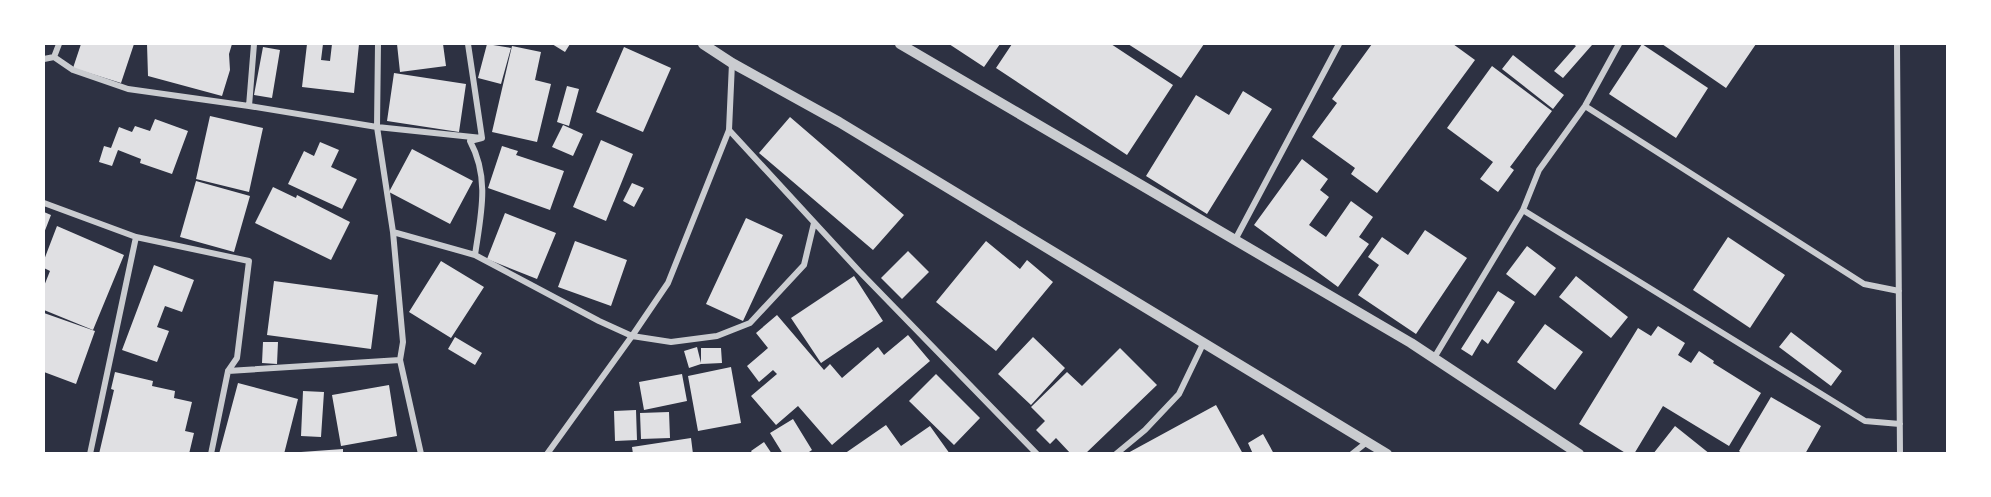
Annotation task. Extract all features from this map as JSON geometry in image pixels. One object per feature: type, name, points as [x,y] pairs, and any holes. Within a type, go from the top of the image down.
[{"type":"street","points":[[54,57],[59,44]]},
{"type":"street","points":[[249,106],[254,44]]},
{"type":"street","points":[[378,44],[377,127],[393,232],[403,342],[400,360],[421,453]]},
{"type":"street","points":[[468,44],[482,138]]},
{"type":"street","points":[[703,44],[732,63],[838,122],[1387,453]]},
{"type":"street","points":[[900,44],[1434,358],[1579,453]]},
{"type":"street","points":[[1235,240],[1339,44]]},
{"type":"street","points":[[1434,358],[1523,210],[1539,170],[1585,106],[1619,44]]},
{"type":"street","points":[[1896,44],[1900,453]]},
{"type":"street","points":[[44,59],[54,57],[73,70],[128,89],[377,127],[482,138]]},
{"type":"street","points":[[547,453],[668,283],[729,130],[732,63]]},
{"type":"street","points":[[1585,106],[1864,284],[1899,291]]},
{"type":"street","points":[[729,130],[859,272],[1037,453]]},
{"type":"street","points":[[475,255],[484,193],[478,155],[470,141],[482,138]]},
{"type":"street","points":[[44,203],[136,237],[249,261],[237,358],[228,371],[211,453]]},
{"type":"street","points":[[1523,210],[1865,421],[1900,424]]},
{"type":"street","points":[[393,232],[475,255],[599,321],[632,336],[671,342],[717,336],[750,323],[804,265],[814,223]]},
{"type":"street","points":[[90,453],[136,237]]},
{"type":"street","points":[[1116,453],[1145,430],[1179,394],[1204,342]]},
{"type":"street","points":[[228,371],[400,360]]},
{"type":"street","points":[[1352,453],[1368,441]]},
{"type":"building","points":[[81,44],[134,44],[121,83],[73,68]]},
{"type":"building","points":[[147,44],[232,44],[229,54],[230,70],[222,96],[148,76]]},
{"type":"building","points":[[307,44],[323,44],[321,60],[330,61],[332,44],[359,44],[354,93],[302,87]]},
{"type":"building","points":[[397,44],[443,44],[446,66],[400,72]]},
{"type":"building","points":[[487,44],[511,48],[501,84],[478,78]]},
{"type":"building","points":[[552,44],[570,44],[565,52]]},
{"type":"building","points":[[949,44],[1000,44],[984,67]]},
{"type":"building","points":[[1012,44],[1111,44],[1173,85],[1127,155],[996,68]]},
{"type":"building","points":[[1128,44],[1204,44],[1181,78]]},
{"type":"building","points":[[1372,44],[1453,44],[1475,60],[1377,193],[1351,174],[1355,168],[1312,137],[1337,103],[1332,99]]},
{"type":"building","points":[[1573,44],[1592,45],[1563,78],[1554,71],[1576,46]]},
{"type":"building","points":[[1642,44],[1708,88],[1676,138],[1609,94]]},
{"type":"building","points":[[1662,44],[1756,44],[1726,88]]},
{"type":"building","points":[[512,46],[541,52],[535,80],[551,84],[537,142],[492,132]]},
{"type":"building","points":[[263,47],[280,50],[272,98],[254,95]]},
{"type":"building","points":[[624,47],[671,68],[643,132],[596,112]]},
{"type":"building","points":[[1513,55],[1564,95],[1553,109],[1502,69]]},
{"type":"building","points":[[1492,66],[1552,111],[1510,167],[1514,170],[1498,192],[1480,179],[1493,162],[1447,128]]},
{"type":"building","points":[[394,73],[466,84],[459,132],[387,121]]},
{"type":"building","points":[[567,86],[579,89],[569,126],[557,122]]},
{"type":"building","points":[[1243,91],[1272,109],[1207,214],[1146,176],[1196,95],[1229,115]]},
{"type":"building","points":[[210,116],[263,128],[249,192],[196,179]]},
{"type":"building","points":[[790,117],[904,215],[873,250],[759,153]]},
{"type":"building","points":[[155,119],[188,131],[172,174],[140,163],[141,159],[118,150],[112,166],[99,162],[104,146],[111,148],[119,127],[132,132],[135,126],[150,131]]},
{"type":"building","points":[[563,125],[583,134],[573,156],[552,147]]},
{"type":"building","points":[[601,140],[633,154],[606,221],[573,207]]},
{"type":"building","points":[[320,142],[339,150],[331,167],[357,179],[342,209],[288,184],[304,151],[314,156]]},
{"type":"building","points":[[502,146],[518,151],[516,155],[564,171],[550,210],[488,188]]},
{"type":"building","points":[[412,149],[473,181],[450,224],[389,192]]},
{"type":"building","points":[[1302,159],[1328,179],[1320,190],[1329,197],[1309,225],[1326,237],[1351,201],[1373,217],[1359,237],[1369,244],[1338,287],[1254,225]]},
{"type":"building","points":[[196,181],[250,196],[234,252],[180,237]]},
{"type":"building","points":[[632,183],[644,188],[634,207],[623,201]]},
{"type":"building","points":[[273,187],[296,198],[297,195],[350,222],[331,260],[255,223]]},
{"type":"building","points":[[44,212],[51,215],[44,233]]},
{"type":"building","points":[[505,213],[556,233],[537,279],[487,259]]},
{"type":"building","points":[[746,218],[783,235],[743,321],[706,304]]},
{"type":"building","points":[[57,226],[124,255],[93,330],[44,310],[44,286],[50,271],[44,268],[44,260]]},
{"type":"building","points":[[1425,230],[1467,258],[1416,334],[1358,295],[1379,265],[1368,257],[1382,237],[1408,255]]},
{"type":"building","points":[[1728,237],[1785,275],[1750,328],[1693,290]]},
{"type":"building","points":[[575,241],[627,260],[611,306],[558,287]]},
{"type":"building","points":[[986,241],[1020,269],[1027,260],[1053,282],[996,351],[936,302]]},
{"type":"building","points":[[1527,246],[1556,268],[1535,296],[1506,274]]},
{"type":"building","points":[[908,251],[929,272],[902,299],[881,278]]},
{"type":"building","points":[[441,261],[484,287],[451,338],[409,312]]},
{"type":"building","points":[[154,265],[194,280],[182,312],[165,306],[157,327],[169,331],[157,362],[122,350]]},
{"type":"building","points":[[854,276],[883,321],[821,363],[791,318]]},
{"type":"building","points":[[1576,276],[1628,317],[1611,338],[1559,297]]},
{"type":"building","points":[[274,281],[378,295],[371,349],[267,335]]},
{"type":"building","points":[[1498,291],[1515,302],[1488,344],[1482,339],[1472,356],[1461,349]]},
{"type":"building","points":[[44,313],[95,331],[76,384],[44,372]]},
{"type":"building","points":[[777,315],[824,370],[830,364],[842,378],[878,347],[884,355],[908,335],[930,361],[832,445],[798,406],[776,425],[751,396],[777,374],[773,370],[759,382],[747,366],[768,348],[756,333]]},
{"type":"building","points":[[1545,324],[1583,352],[1555,390],[1517,362]]},
{"type":"building","points":[[1658,326],[1685,343],[1678,355],[1691,363],[1699,351],[1714,361],[1713,363],[1761,393],[1729,446],[1663,406],[1634,454],[1627,454],[1579,424],[1638,328],[1651,336]]},
{"type":"building","points":[[1791,332],[1842,371],[1831,386],[1779,347]]},
{"type":"building","points":[[455,337],[482,353],[475,365],[448,349]]},
{"type":"building","points":[[1033,337],[1065,368],[1031,405],[998,374]]},
{"type":"building","points":[[263,342],[278,342],[277,364],[262,363]]},
{"type":"building","points":[[697,347],[701,363],[701,348],[721,348],[722,363],[701,364],[689,368],[684,351]]},
{"type":"building","points":[[1120,348],[1157,385],[1085,454],[1071,454],[1056,438],[1050,444],[1036,430],[1045,421],[1031,407],[1067,372],[1082,386]]},
{"type":"building","points":[[731,367],[741,423],[698,431],[688,376]]},
{"type":"building","points":[[115,372],[153,381],[152,386],[175,391],[174,398],[192,402],[185,431],[194,433],[189,454],[99,454],[114,390],[111,389]]},
{"type":"building","points":[[682,374],[687,401],[644,410],[639,382]]},
{"type":"building","points":[[936,374],[980,418],[954,445],[909,401]]},
{"type":"building","points":[[238,383],[298,399],[284,454],[219,454]]},
{"type":"building","points":[[389,385],[397,436],[341,446],[332,395]]},
{"type":"building","points":[[303,391],[324,392],[321,437],[301,436]]},
{"type":"building","points":[[1771,397],[1821,426],[1805,454],[1743,454],[1739,451]]},
{"type":"building","points":[[1216,405],[1243,454],[1126,454]]},
{"type":"building","points":[[636,410],[637,440],[615,441],[614,411]]},
{"type":"building","points":[[669,412],[670,438],[641,439],[640,413]]},
{"type":"building","points":[[793,419],[812,450],[806,454],[783,454],[770,433]]},
{"type":"building","points":[[886,425],[901,446],[930,426],[950,454],[844,454]]},
{"type":"building","points":[[1675,426],[1710,454],[1653,454]]},
{"type":"building","points":[[1263,434],[1274,454],[1253,454],[1248,443]]},
{"type":"building","points":[[691,438],[693,454],[633,454],[632,447]]},
{"type":"building","points":[[764,442],[772,454],[753,454],[751,451]]},
{"type":"building","points":[[343,449],[343,454],[301,454],[301,452]]}]
